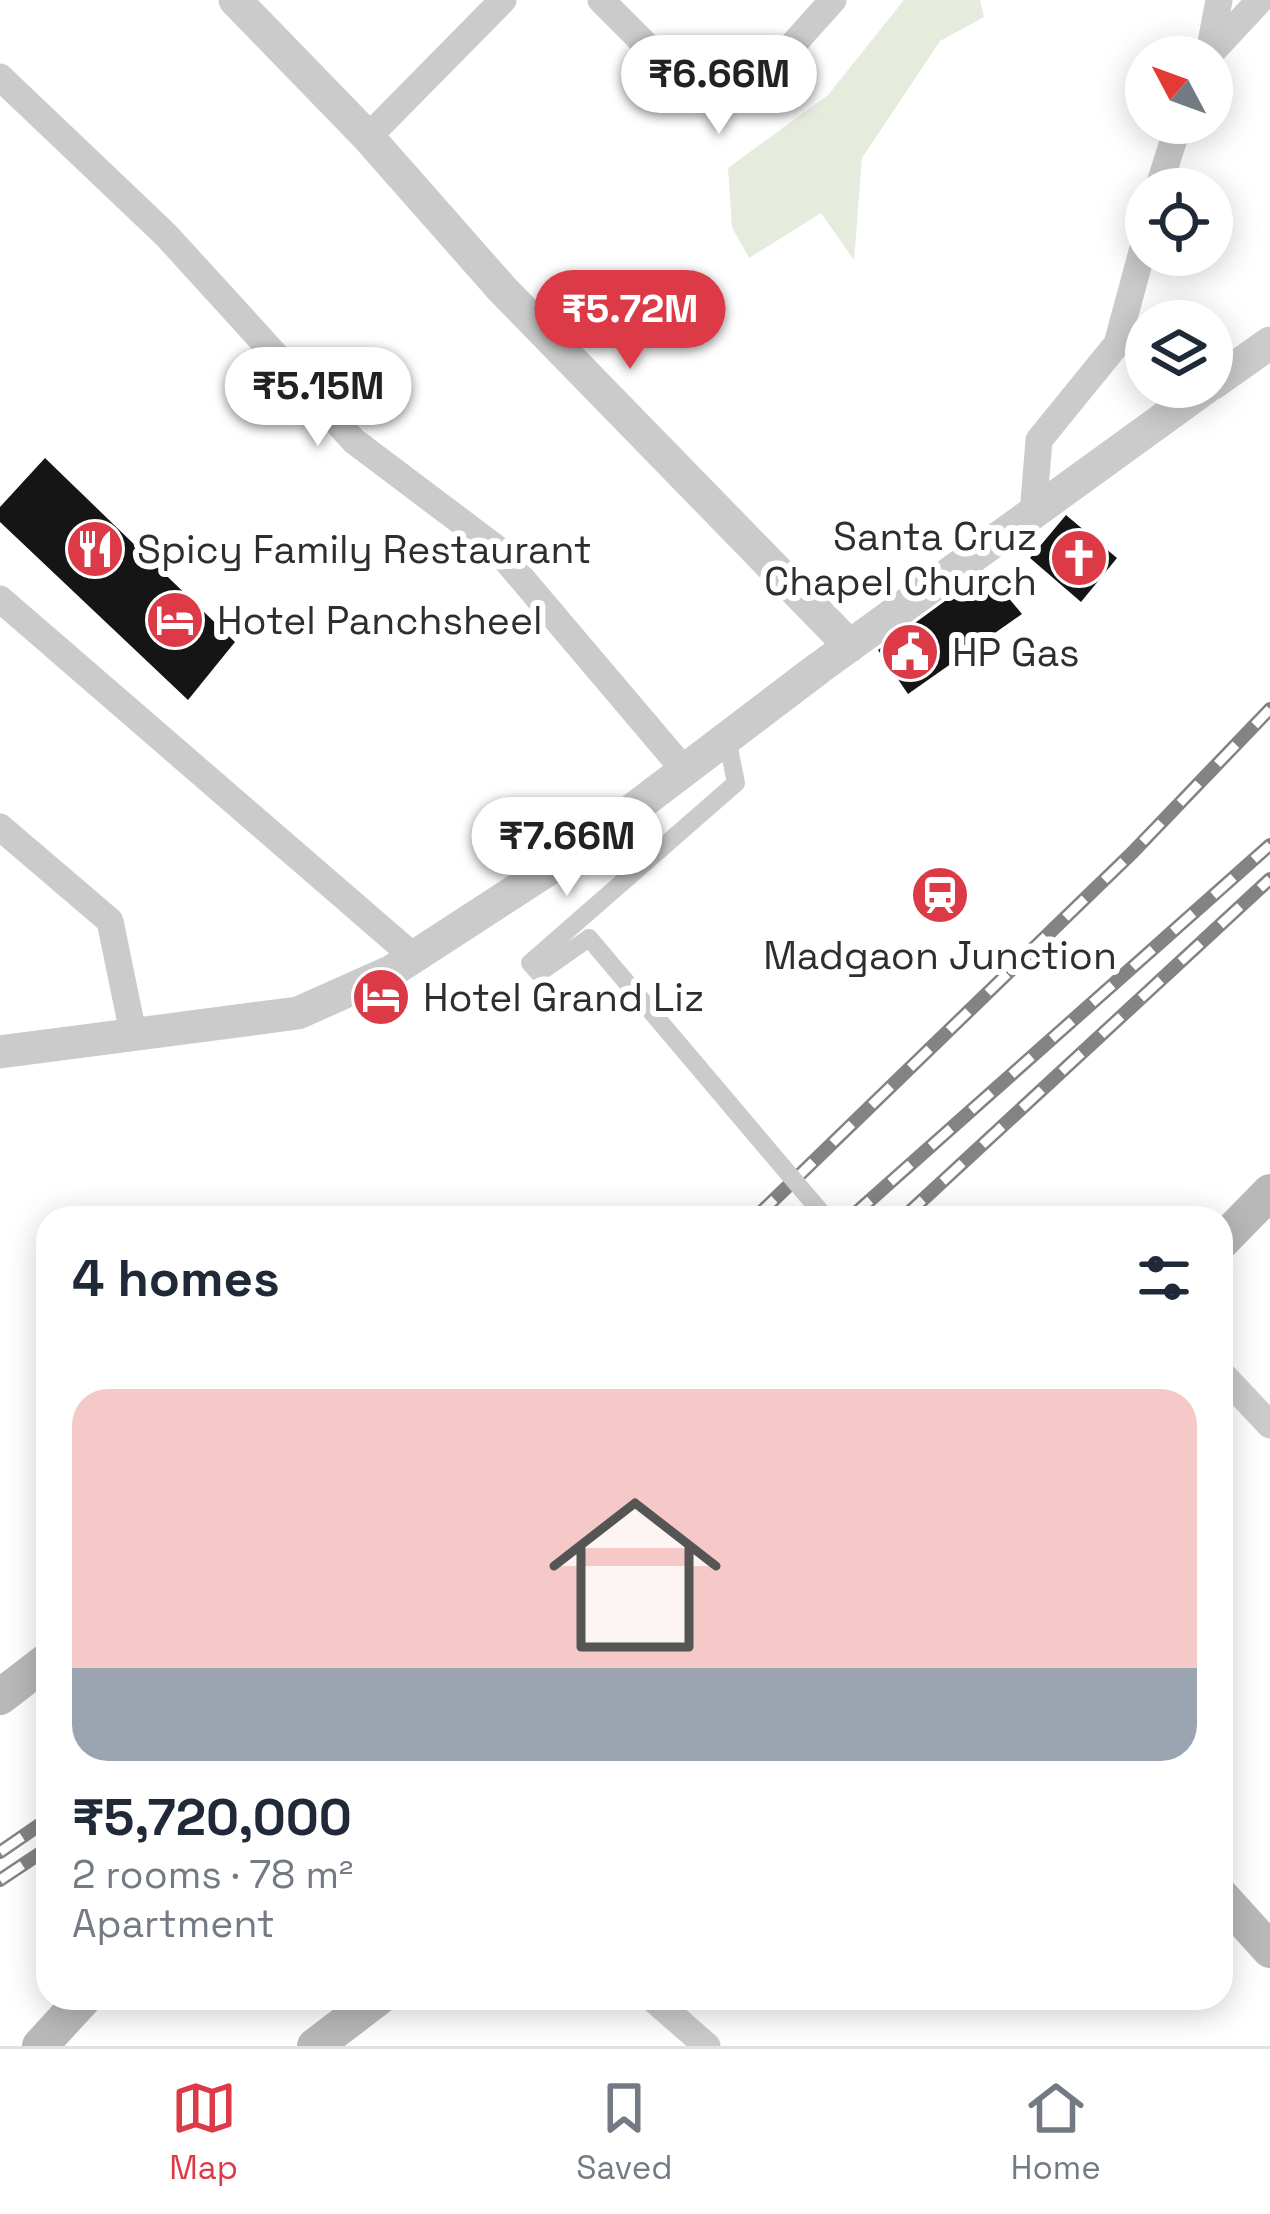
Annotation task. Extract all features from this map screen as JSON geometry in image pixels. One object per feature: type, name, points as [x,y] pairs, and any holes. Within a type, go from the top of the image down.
[{"type":"main road","points":[[1233,1230],[1270,1192]]},
{"type":"main road","points":[[0,1697],[36,1669]]},
{"type":"main road","points":[[1233,1909],[1270,1950]]},
{"type":"main road","points":[[40,2046],[72,2010]]},
{"type":"main road","points":[[315,2046],[362,2010]]},
{"type":"street","points":[[235,0],[368,136],[502,289],[850,646]]},
{"type":"street","points":[[368,136],[503,0]]},
{"type":"street","points":[[601,0],[660,59],[717,105],[764,78],[832,0]]},
{"type":"street","points":[[1212,36],[1220,0]]},
{"type":"street","points":[[1226,36],[1260,0]]},
{"type":"street","points":[[0,77],[166,235],[354,441],[496,548],[685,771]]},
{"type":"street","points":[[1033,514],[1039,440],[1117,344],[1135,276]]},
{"type":"street","points":[[1233,369],[1270,343]]},
{"type":"street","points":[[0,1052],[298,1012],[414,957],[586,845],[1178,408]]},
{"type":"street","points":[[0,599],[414,957]]},
{"type":"street","points":[[728,738],[736,783],[530,963],[539,973],[589,938],[816,1206]]},
{"type":"street","points":[[0,827],[110,920],[133,1033]]},
{"type":"street","points":[[1233,1386],[1270,1425]]},
{"type":"street","points":[[666,2010],[707,2046]]},
{"type":"shaded area","points":[[904,0],[980,0],[984,17],[940,41],[862,158],[854,260],[821,213],[749,258],[732,227],[728,168],[828,95]]},
{"type":"building","points":[[45,458],[235,642],[188,700],[0,522],[0,507]]},
{"type":"building","points":[[1066,515],[1117,558],[1081,602],[1030,558]]},
{"type":"building","points":[[986,571],[1022,614],[908,694],[878,650]]},
{"type":"building","points":[[391,980],[403,1001],[370,1019],[360,996]]},
{"type":"railway","points":[[767,1206],[1132,853],[1270,709]]},
{"type":"railway","points":[[864,1206],[1270,845]]},
{"type":"railway","points":[[916,1206],[1270,879]]},
{"type":"railway","points":[[0,1852],[36,1827]]},
{"type":"railway","points":[[0,1880],[36,1856]]},
{"type":"place","name":"Spicy Family Restaurant","points":[[95,549]]},
{"type":"place","name":"Santa Cruz Chapel Church","points":[[1079,558]]},
{"type":"place","name":"Hotel Panchsheel","points":[[175,620]]},
{"type":"place","name":"HP Gas","points":[[910,652]]},
{"type":"place","name":"Madgaon Junction","points":[[940,895]]},
{"type":"place","name":"Hotel Grand Liz","points":[[381,997]]}]
